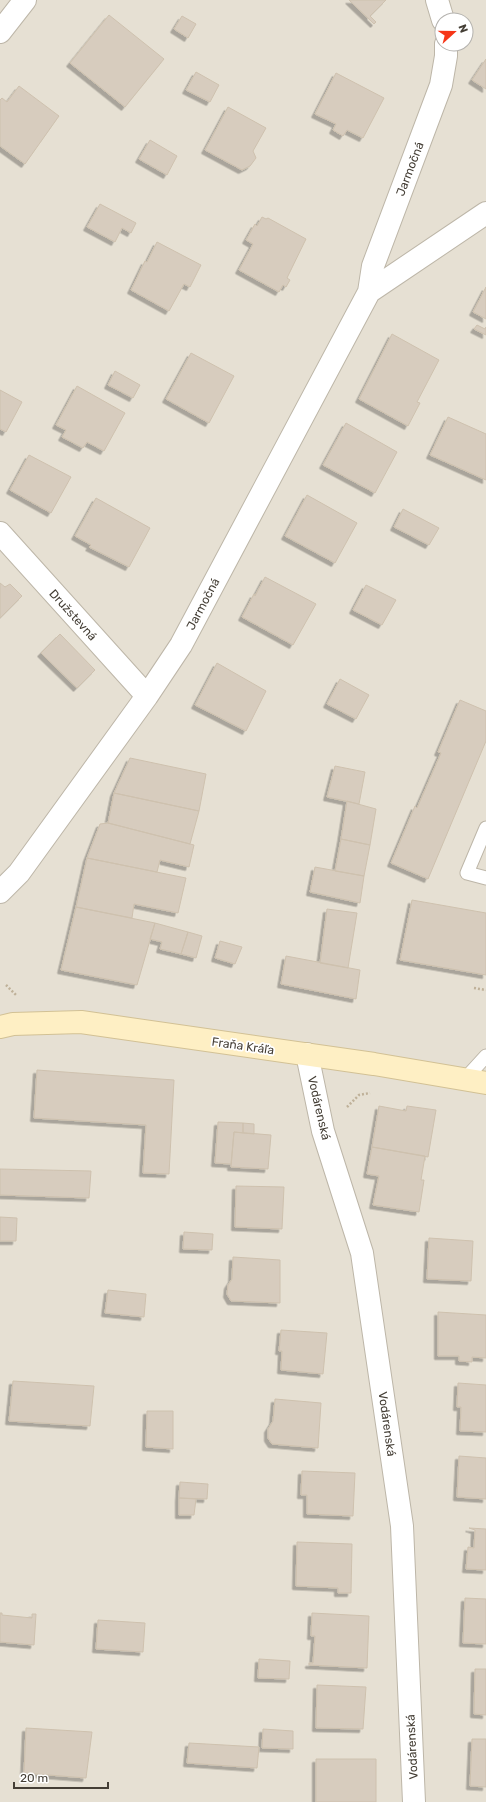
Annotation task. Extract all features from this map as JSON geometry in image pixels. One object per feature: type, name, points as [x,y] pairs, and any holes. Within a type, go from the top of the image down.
[{"type":"street","points":[[0,32],[25,0]]},
{"type":"street","points":[[437,0],[441,12]]},
{"type":"street","name":"Jarmočná","points":[[0,892],[19,873],[147,696],[181,645],[369,292],[373,266],[441,85],[446,52]]},
{"type":"street","name":"Jarmočná","points":[[369,292],[486,213]]},
{"type":"street","name":"Družstevná","points":[[0,533],[147,696]]},
{"type":"street","name":"Fraňa Kráľa","points":[[0,1027],[13,1024],[81,1022],[307,1054],[486,1083]]},
{"type":"street","name":"Vodárenská","points":[[307,1054],[323,1131],[362,1253],[401,1519],[414,1802]]},
{"type":"lane","points":[[486,828],[467,873],[486,878]]},
{"type":"lane","points":[[465,1079],[486,1056]]},
{"type":"path","points":[[474,988],[486,990]]},
{"type":"path","points":[[346,1108],[359,1095],[371,1093]]},
{"type":"shaded area","points":[[0,0],[486,0],[486,1802],[0,1802]]},
{"type":"building","points":[[349,0],[386,0],[370,16],[376,22],[374,24]]},
{"type":"building","points":[[109,15],[164,59],[125,107],[70,63]]},
{"type":"building","points":[[182,16],[196,24],[188,38],[174,29]]},
{"type":"building","points":[[486,59],[486,89],[472,80]]},
{"type":"building","points":[[196,72],[219,85],[210,102],[186,90]]},
{"type":"building","points":[[336,73],[384,98],[363,138],[347,130],[343,136],[333,130],[336,124],[315,114]]},
{"type":"building","points":[[19,86],[59,116],[25,164],[0,146],[0,100],[2,98],[7,102]]},
{"type":"building","points":[[228,107],[266,128],[253,151],[256,158],[250,166],[242,170],[205,150]]},
{"type":"building","points":[[150,140],[177,156],[167,175],[139,159]]},
{"type":"building","points":[[100,204],[136,223],[131,233],[122,228],[115,242],[87,227]]},
{"type":"building","points":[[262,217],[266,219],[268,218],[306,239],[287,278],[290,280],[286,287],[283,285],[279,292],[239,270],[253,244],[246,240],[255,224],[257,226]]},
{"type":"building","points":[[157,242],[201,265],[190,287],[184,284],[169,311],[131,290],[145,261],[147,262]]},
{"type":"building","points":[[486,287],[486,319],[473,312]]},
{"type":"building","points":[[477,325],[485,329],[486,327],[486,335],[474,329]]},
{"type":"building","points":[[392,334],[439,360],[417,402],[420,403],[408,426],[359,399]]},
{"type":"building","points":[[191,353],[234,376],[209,423],[166,399]]},
{"type":"building","points":[[115,371],[140,385],[133,398],[108,385]]},
{"type":"building","points":[[77,386],[125,413],[104,451],[87,442],[83,448],[62,437],[66,430],[56,425]]},
{"type":"building","points":[[0,390],[22,402],[6,432],[0,429]]},
{"type":"building","points":[[448,417],[486,434],[486,480],[430,455]]},
{"type":"building","points":[[346,423],[397,452],[375,493],[323,465]]},
{"type":"building","points":[[29,455],[71,477],[51,513],[10,490]]},
{"type":"building","points":[[307,495],[357,523],[335,563],[285,536]]},
{"type":"building","points":[[96,498],[150,528],[129,567],[89,547],[91,545],[75,536]]},
{"type":"building","points":[[403,509],[439,528],[429,545],[394,527]]},
{"type":"building","points":[[265,577],[316,604],[293,645],[242,617]]},
{"type":"building","points":[[0,583],[5,587],[10,584],[22,596],[0,618]]},
{"type":"building","points":[[366,585],[396,600],[382,625],[353,610]]},
{"type":"building","points":[[60,634],[95,670],[77,688],[41,653]]},
{"type":"building","points":[[217,663],[266,691],[246,731],[195,705]]},
{"type":"building","points":[[340,679],[369,695],[356,719],[327,704]]},
{"type":"building","points":[[460,700],[486,711],[486,741],[428,879],[391,863],[415,806],[417,808],[441,753],[438,752]]},
{"type":"building","points":[[130,758],[206,774],[199,811],[114,793]]},
{"type":"building","points":[[335,766],[365,772],[359,804],[327,797]]},
{"type":"building","points":[[114,793],[199,811],[190,844],[108,823]]},
{"type":"building","points":[[347,801],[376,809],[370,845],[341,839]]},
{"type":"building","points":[[108,823],[194,845],[189,867],[160,860],[157,872],[87,858],[100,824]]},
{"type":"building","points":[[341,839],[370,845],[364,876],[335,871]]},
{"type":"building","points":[[87,858],[186,878],[178,913],[134,904],[132,918],[76,907]]},
{"type":"building","points":[[315,867],[364,876],[360,903],[310,892]]},
{"type":"building","points":[[412,900],[486,913],[486,975],[400,960]]},
{"type":"building","points":[[76,907],[155,923],[137,985],[61,970]]},
{"type":"building","points":[[327,909],[357,913],[348,968],[320,963]]},
{"type":"building","points":[[155,923],[188,932],[181,954],[160,949],[162,942],[150,939]]},
{"type":"building","points":[[188,932],[202,936],[196,958],[181,954]]},
{"type":"building","points":[[220,941],[242,947],[235,964],[215,958]]},
{"type":"building","points":[[286,956],[360,970],[356,999],[281,984]]},
{"type":"building","points":[[37,1070],[174,1080],[169,1174],[143,1173],[146,1125],[34,1118]]},
{"type":"building","points":[[379,1106],[406,1111],[407,1106],[436,1110],[428,1157],[372,1147]]},
{"type":"building","points":[[218,1122],[243,1123],[243,1133],[234,1132],[231,1164],[215,1163]]},
{"type":"building","points":[[243,1123],[254,1124],[254,1134],[243,1133]]},
{"type":"building","points":[[234,1132],[271,1135],[268,1169],[231,1167]]},
{"type":"building","points":[[372,1147],[425,1156],[421,1180],[424,1180],[419,1212],[373,1205],[379,1176],[367,1174]]},
{"type":"building","points":[[0,1169],[91,1171],[89,1198],[0,1195]]},
{"type":"building","points":[[236,1186],[284,1187],[282,1229],[235,1227]]},
{"type":"building","points":[[0,1217],[17,1218],[16,1241],[0,1241]]},
{"type":"building","points":[[184,1232],[213,1234],[212,1250],[183,1249]]},
{"type":"building","points":[[429,1238],[473,1241],[471,1281],[427,1279]]},
{"type":"building","points":[[233,1257],[280,1260],[280,1303],[231,1301],[227,1294],[228,1285],[232,1279]]},
{"type":"building","points":[[108,1290],[146,1294],[144,1317],[105,1313]]},
{"type":"building","points":[[438,1312],[486,1315],[486,1358],[472,1357],[472,1362],[459,1361],[459,1356],[438,1356]]},
{"type":"building","points":[[281,1330],[327,1333],[323,1374],[281,1370],[282,1351],[279,1351]]},
{"type":"building","points":[[13,1381],[94,1386],[90,1426],[9,1421]]},
{"type":"building","points":[[458,1383],[486,1385],[486,1432],[460,1431],[461,1407],[457,1407]]},
{"type":"building","points":[[275,1399],[321,1403],[318,1448],[272,1444],[268,1438],[268,1429],[273,1421]]},
{"type":"building","points":[[147,1411],[173,1411],[173,1449],[146,1447]]},
{"type":"building","points":[[459,1456],[486,1458],[486,1499],[457,1497]]},
{"type":"building","points":[[302,1471],[355,1473],[353,1516],[307,1514],[307,1495],[301,1495]]},
{"type":"building","points":[[180,1482],[208,1484],[207,1499],[179,1498]]},
{"type":"building","points":[[179,1498],[196,1499],[194,1515],[179,1515]]},
{"type":"building","points":[[469,1528],[486,1529],[486,1570],[466,1569],[468,1547],[474,1548],[475,1530]]},
{"type":"building","points":[[297,1542],[352,1544],[351,1593],[338,1593],[338,1588],[296,1586]]},
{"type":"building","points":[[465,1598],[486,1599],[486,1644],[463,1643]]},
{"type":"building","points":[[0,1613],[2,1613],[2,1615],[32,1618],[32,1614],[36,1614],[34,1645],[0,1642]]},
{"type":"building","points":[[312,1613],[369,1616],[367,1668],[309,1665],[309,1663],[313,1663],[315,1636],[311,1636]]},
{"type":"building","points":[[98,1620],[145,1623],[143,1652],[96,1649]]},
{"type":"building","points":[[259,1659],[290,1661],[289,1679],[258,1678]]},
{"type":"building","points":[[475,1669],[486,1669],[486,1715],[474,1714]]},
{"type":"building","points":[[317,1685],[366,1687],[363,1729],[316,1728]]},
{"type":"building","points":[[26,1728],[92,1732],[86,1778],[24,1773]]},
{"type":"building","points":[[263,1729],[293,1731],[293,1749],[262,1748]]},
{"type":"building","points":[[472,1739],[486,1739],[486,1787],[470,1786]]},
{"type":"building","points":[[189,1743],[259,1747],[257,1768],[187,1763]]},
{"type":"building","points":[[316,1759],[376,1759],[376,1802],[316,1802]]}]
